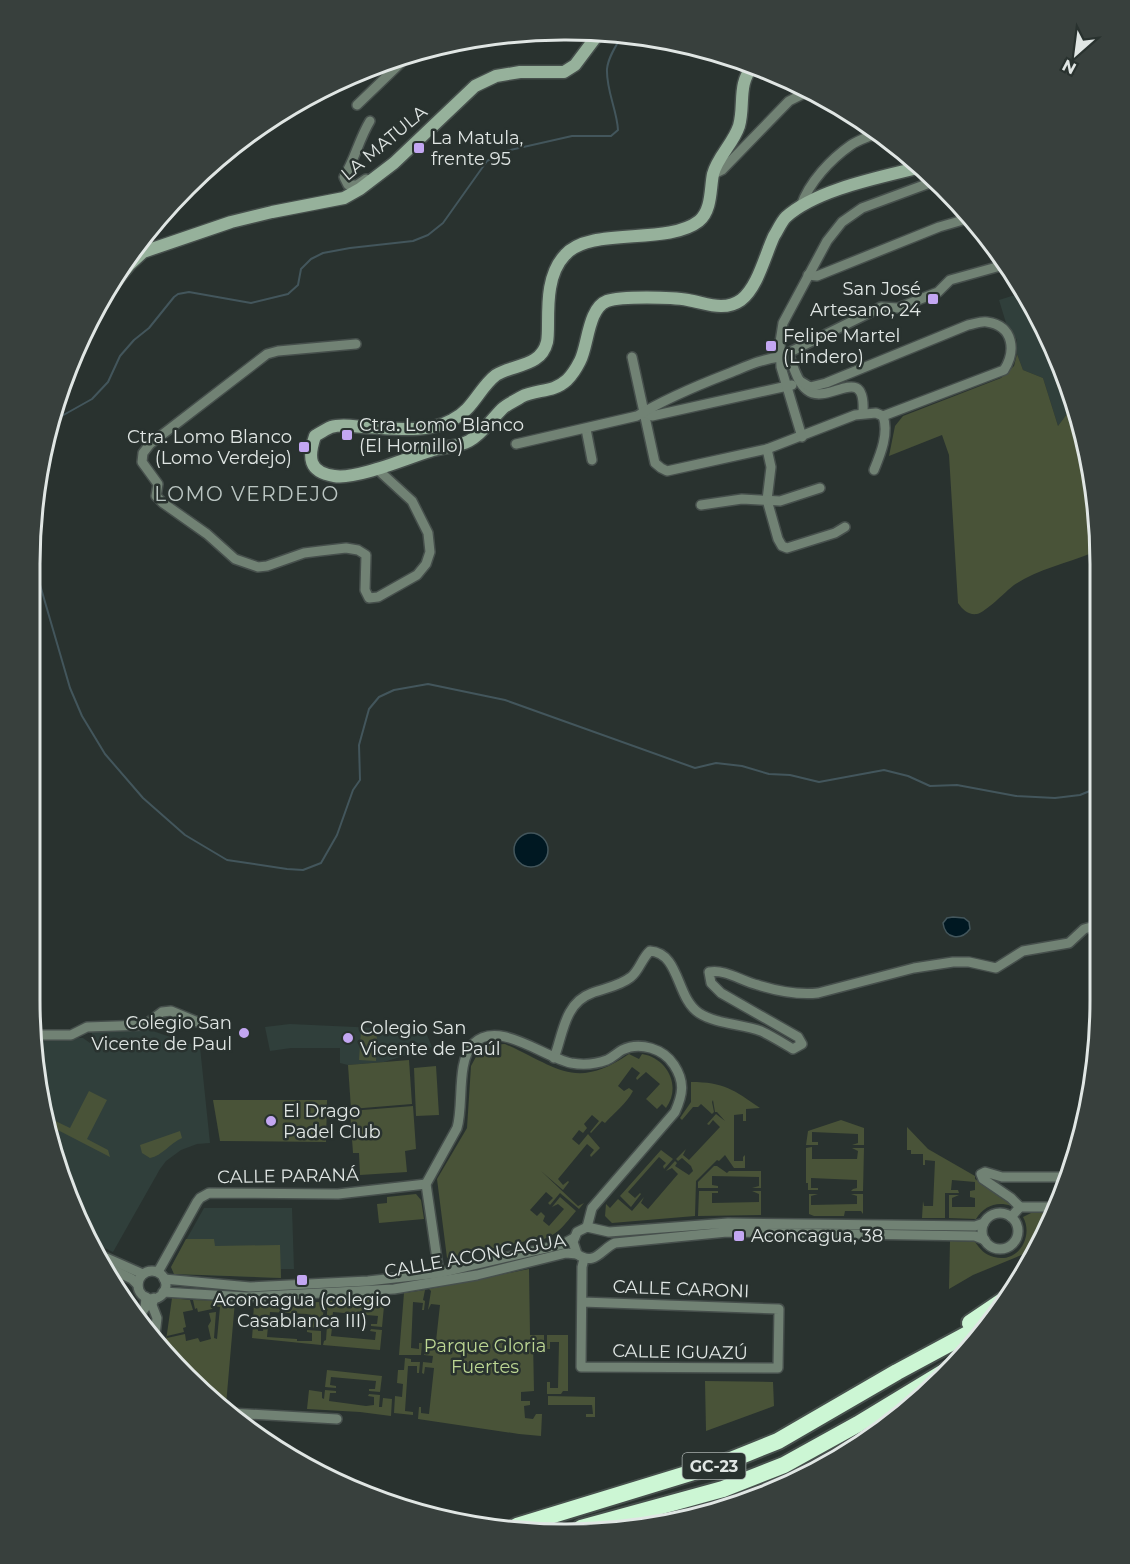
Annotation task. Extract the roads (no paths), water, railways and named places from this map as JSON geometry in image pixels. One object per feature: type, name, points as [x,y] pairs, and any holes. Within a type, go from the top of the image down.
[{"type":"highway","points":[[897,1372],[984,1313]]},
{"type":"highway","name":"GC-23","points":[[530,1522],[726,1462],[778,1441],[968,1334]]},
{"type":"highway","name":"GC-23","points":[[605,1522],[723,1489],[784,1465],[915,1390]]},
{"type":"street","name":"LA MATULA","points":[[145,251],[231,222],[344,198],[360,189],[394,163],[475,86],[496,76],[520,72],[564,72],[575,65],[593,42]]},
{"type":"street","points":[[357,105],[395,68]]},
{"type":"street","points":[[748,73],[743,82],[740,124],[719,160],[706,212],[699,221],[669,232],[577,245],[565,255],[556,268],[549,292],[547,341],[543,352],[529,363],[495,376],[466,412],[439,426],[399,428],[340,426],[330,428],[315,436],[311,450],[311,462],[322,473],[338,477],[467,442],[481,432],[504,407],[524,396],[552,390],[567,380],[581,361],[592,320],[599,306],[607,301],[662,297],[716,307],[728,306],[740,301],[748,293],[759,273],[773,238],[784,219],[801,206],[830,193],[910,170]]},
{"type":"street","points":[[714,174],[722,170],[789,101],[799,96]]},
{"type":"street","points":[[370,121],[361,136],[352,164],[344,177],[348,185],[357,185],[394,163]]},
{"type":"street","points":[[801,206],[805,194],[827,166],[852,144],[868,138]]},
{"type":"street","points":[[863,413],[864,404],[860,391],[853,386],[847,386],[828,394],[817,395],[807,391],[784,355],[780,342],[783,323],[827,241],[842,222],[862,208],[926,184]]},
{"type":"street","points":[[808,275],[817,276],[961,221]]},
{"type":"street","points":[[516,444],[637,416],[652,406],[698,386],[765,359],[784,355],[881,307],[898,308],[938,292],[950,280],[996,267]]},
{"type":"street","points":[[632,357],[655,463],[667,471],[767,449],[863,413],[876,413],[883,416],[1004,370],[1011,359],[1012,350],[1009,337],[996,325],[984,321],[826,383],[810,387],[800,381]]},
{"type":"street","points":[[356,344],[267,354],[150,444],[143,453],[142,462],[158,484],[156,496],[207,534],[235,559],[258,567],[304,553],[346,548],[358,550],[366,555],[365,590],[369,598],[378,597],[417,575],[426,564],[430,552],[428,533],[412,501],[376,468]]},
{"type":"street","points":[[784,355],[781,367],[802,437]]},
{"type":"street","points":[[644,412],[652,416],[787,387],[800,381]]},
{"type":"street","points":[[874,470],[882,451],[885,423],[883,416]]},
{"type":"street","points":[[586,429],[592,460]]},
{"type":"street","points":[[767,449],[771,467],[767,500],[782,546],[787,548],[835,533],[844,526]]},
{"type":"street","points":[[701,505],[742,499],[780,501],[820,488]]},
{"type":"street","points":[[554,1058],[560,1042],[561,1029],[573,1007],[589,994],[613,987],[633,976],[650,951],[659,952],[668,958],[685,996],[698,1012],[713,1019],[762,1032],[793,1049],[802,1044],[798,1037],[721,993],[711,982],[709,972],[720,970],[759,986],[802,994],[818,993],[914,968],[953,962],[969,962],[996,968],[1023,951],[1069,942],[1084,929],[1090,927]]},
{"type":"street","points":[[42,1035],[71,1035],[87,1027],[145,1025],[162,1012],[171,1011],[205,1025]]},
{"type":"street","points":[[439,1273],[426,1184],[458,1128],[464,1063],[473,1045],[490,1035],[509,1037],[554,1058],[573,1063],[591,1064],[606,1060],[624,1049],[646,1047],[669,1056],[680,1074],[683,1087],[675,1112],[592,1208],[592,1227]]},
{"type":"street","points":[[1047,1207],[1020,1207],[983,1179],[981,1174],[985,1172],[1002,1177],[1059,1177]]},
{"type":"street","name":"CALLE PARANÁ","points":[[161,1276],[197,1202],[204,1195],[215,1193],[338,1194],[426,1184]]},
{"type":"street","points":[[1011,1217],[1020,1207]]},
{"type":"street","points":[[580,1256],[594,1259],[615,1243],[727,1232],[975,1236],[993,1248],[999,1249],[1010,1247],[1017,1238],[1018,1226],[1011,1217],[1005,1214],[993,1215],[984,1223],[975,1226],[728,1223],[609,1232],[592,1227],[582,1229],[574,1238],[573,1246],[580,1256],[582,1267],[582,1302]]},
{"type":"street","points":[[984,1223],[982,1234],[984,1240]]},
{"type":"street","points":[[592,1227],[604,1235],[606,1245],[604,1250]]},
{"type":"street","name":"CALLE ACONCAGUA","points":[[161,1276],[250,1287],[394,1279],[439,1273],[563,1244],[574,1238]]},
{"type":"street","name":"CALLE ACONCAGUA","points":[[163,1292],[247,1297],[394,1289],[477,1275],[566,1253],[580,1256]]},
{"type":"street","points":[[110,1260],[143,1274]]},
{"type":"street","points":[[138,1285],[143,1274],[150,1271],[161,1276],[165,1286],[163,1292],[150,1297],[143,1310]]},
{"type":"street","points":[[118,1272],[132,1279],[141,1292],[150,1297],[157,1318],[156,1326]]},
{"type":"street","name":"CALLE CARONI","points":[[582,1302],[779,1309],[778,1368]]},
{"type":"street","name":"CALLE IGUAZÚ","points":[[582,1302],[581,1367],[778,1368]]},
{"type":"street","points":[[147,1315],[155,1315]]},
{"type":"street","points":[[245,1414],[337,1419]]},
{"type":"water","points":[[531,833],[543,838],[548,850],[543,862],[531,867],[519,862],[514,850],[519,838]]},
{"type":"water","points":[[947,918],[964,918],[969,922],[970,929],[958,937],[950,935],[943,923]]},
{"type":"waterway","points":[[62,416],[92,399],[108,382],[120,356],[149,328],[178,294],[189,292],[251,303],[288,294],[298,285],[301,269],[311,259],[323,253],[413,241],[428,235],[443,223],[487,161],[506,151],[572,136],[611,136],[618,130],[608,85],[607,69],[617,44]]},
{"type":"waterway","points":[[40,585],[70,688],[82,716],[105,754],[143,798],[185,835],[227,860],[303,870],[321,863],[337,835],[353,790],[360,780],[359,745],[369,709],[379,697],[394,690],[428,684],[505,700],[695,768],[716,763],[819,782],[884,770],[908,776],[930,786],[957,785],[1016,796],[1055,798],[1080,795],[1090,791]]},
{"type":"place","name":"La Matula, frente 95","points":[[419,148]]},
{"type":"place","name":"San José Artesano, 24","points":[[933,299]]},
{"type":"place","name":"Felipe Martel (Lindero)","points":[[771,346]]},
{"type":"place","name":"Ctra. Lomo Blanco (El Hornillo)","points":[[347,435]]},
{"type":"place","name":"Ctra. Lomo Blanco (Lomo Verdejo)","points":[[304,447]]},
{"type":"place","name":"Colegio San Vicente de Paul","points":[[244,1033]]},
{"type":"place","name":"Colegio San Vicente de Paúl","points":[[348,1038]]},
{"type":"place","name":"El Drago Padel Club","points":[[271,1121]]},
{"type":"place","name":"Aconcagua, 38","points":[[739,1236]]},
{"type":"place","name":"Aconcagua (colegio Casablanca III)","points":[[302,1280]]},
{"type":"district","name":"LOMO VERDEJO","points":[[247,494]]},
{"type":"park label","name":"Parque Gloria Fuertes","points":[[485,1356]]}]
